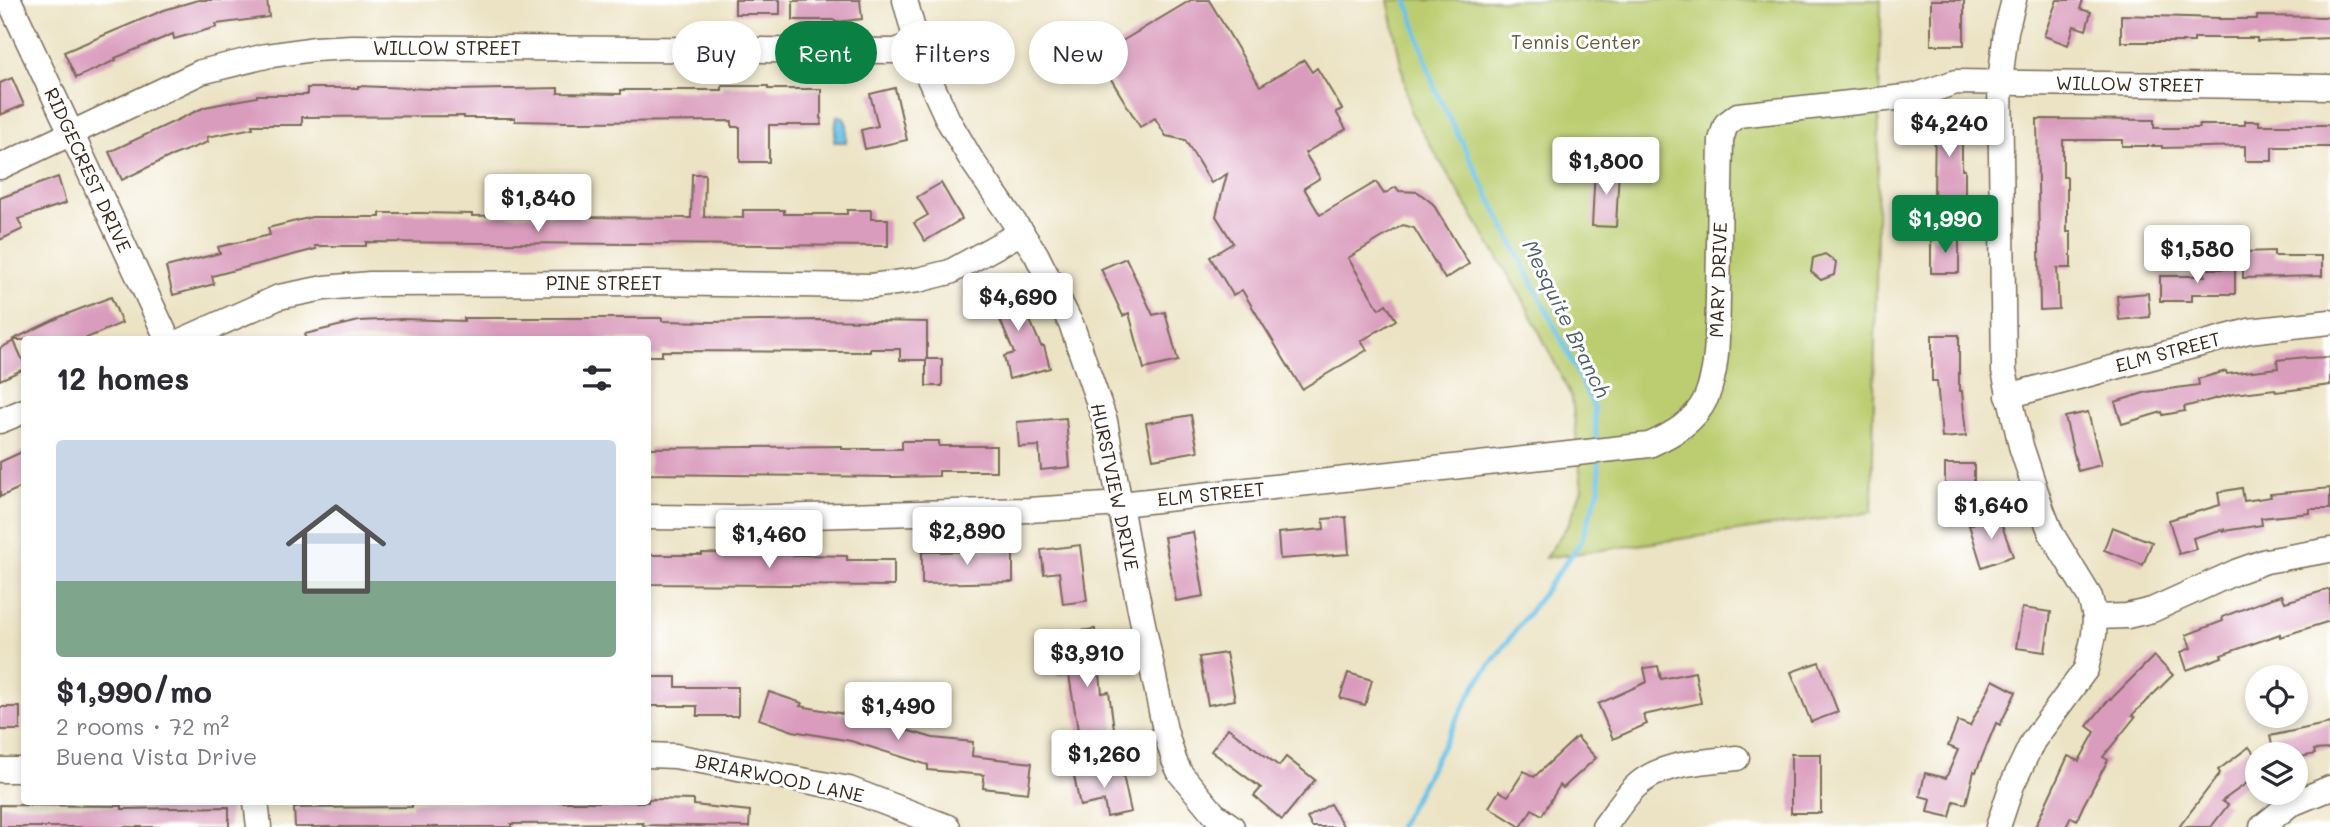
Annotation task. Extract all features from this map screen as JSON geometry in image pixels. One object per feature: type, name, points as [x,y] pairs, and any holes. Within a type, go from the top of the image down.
[{"type":"street","name":"RIDGECREST DRIVE","points":[[9,0],[166,336]]},
{"type":"street","name":"HURSTVIEW DRIVE","points":[[905,0],[910,21]]},
{"type":"street","points":[[1998,827],[2012,785],[2033,741],[2085,669],[2094,635],[2095,617],[2090,597],[2051,533],[2008,396],[2001,342],[2000,82],[2006,31],[2014,0]]},
{"type":"street","name":"WILLOW STREET","points":[[0,167],[201,72],[265,56],[314,49],[366,47],[891,51]]},
{"type":"street","name":"WILLOW STREET","points":[[1726,124],[1738,115],[1914,96],[1956,82],[2330,87]]},
{"type":"street","name":"HURSTVIEW DRIVE","points":[[931,84],[971,159],[1022,232],[1072,326],[1086,362],[1105,421],[1153,669],[1174,760],[1180,773],[1216,823]]},
{"type":"street","name":"MARY DRIVE","points":[[1682,426],[1696,415],[1712,382],[1717,327],[1721,140],[1726,124]]},
{"type":"street","name":"PINE STREET","points":[[192,336],[279,297],[324,288],[370,284],[871,286],[918,280],[950,272],[1022,232]]},
{"type":"street","name":"ELM STREET","points":[[2008,396],[2249,331],[2330,322]]},
{"type":"street","points":[[0,421],[21,412]]},
{"type":"street","name":"ELM STREET","points":[[651,517],[737,518],[1015,511],[1121,504],[1649,445],[1670,436],[1682,426]]},
{"type":"street","points":[[2095,617],[2127,616],[2152,610],[2257,564],[2330,550]]},
{"type":"street","name":"BRIARWOOD LANE","points":[[651,755],[675,755],[849,789],[948,827]]},
{"type":"street","points":[[1604,827],[1635,787],[1647,778],[1674,766],[1737,758]]},
{"type":"street","points":[[0,770],[21,771]]},
{"type":"street","points":[[2262,827],[2289,806],[2330,788]]},
{"type":"street","points":[[256,805],[259,827]]},
{"type":"green space","name":"Tennis Center","points":[[1388,0],[1881,0],[1872,512],[1545,558],[1568,525],[1582,489],[1572,398],[1524,301],[1411,113]]},
{"type":"water","points":[[837,116],[843,117],[847,125],[846,142],[834,142]]},
{"type":"building","points":[[198,0],[267,0],[269,17],[216,24],[217,27],[174,39],[173,34],[115,58],[116,60],[76,78],[64,52],[164,10]]},
{"type":"building","points":[[735,0],[780,0],[780,14],[735,14]]},
{"type":"building","points":[[860,0],[862,19],[793,20],[793,1]]},
{"type":"building","points":[[1191,0],[1209,0],[1260,86],[1304,60],[1312,72],[1317,68],[1342,109],[1336,112],[1346,129],[1305,153],[1320,178],[1304,188],[1320,215],[1376,182],[1384,194],[1396,187],[1399,191],[1418,192],[1433,204],[1469,264],[1445,279],[1414,228],[1403,225],[1348,258],[1379,309],[1386,304],[1396,320],[1361,341],[1367,350],[1302,389],[1242,290],[1233,295],[1210,257],[1233,243],[1216,216],[1227,174],[1211,183],[1185,140],[1166,136],[1155,118],[1140,127],[1114,84],[1128,84],[1128,38]]},
{"type":"building","points":[[1931,0],[1964,0],[1964,45],[1931,45]]},
{"type":"building","points":[[2057,0],[2083,0],[2080,9],[2091,12],[2086,30],[2074,26],[2068,45],[2044,36]]},
{"type":"building","points":[[2121,15],[2219,19],[2257,19],[2257,16],[2330,17],[2330,38],[2257,41],[2257,38],[2194,38],[2194,42],[2121,42]]},
{"type":"building","points":[[12,78],[24,105],[0,115],[0,83]]},
{"type":"building","points":[[358,86],[455,90],[558,88],[558,93],[621,94],[621,90],[722,90],[722,86],[821,89],[821,125],[769,125],[769,162],[740,162],[740,127],[732,127],[732,121],[568,122],[464,116],[302,117],[302,125],[252,125],[253,128],[207,137],[208,142],[122,180],[109,152],[205,107],[257,95],[307,95],[307,88]]},
{"type":"building","points":[[895,88],[907,140],[865,149],[861,130],[878,126],[870,94]]},
{"type":"building","points":[[1935,118],[1962,118],[1965,198],[1934,198]]},
{"type":"building","points":[[2037,119],[2154,120],[2154,128],[2245,125],[2245,121],[2259,121],[2259,125],[2330,125],[2330,147],[2272,147],[2272,161],[2245,161],[2245,146],[2162,148],[2122,146],[2122,140],[2063,140],[2063,177],[2067,177],[2067,232],[2071,232],[2071,268],[2057,268],[2059,309],[2040,310]]},
{"type":"building","points":[[1595,167],[1619,168],[1616,227],[1592,226]]},
{"type":"building","points":[[692,174],[705,174],[704,217],[743,218],[743,210],[784,210],[784,214],[847,214],[847,210],[871,210],[871,219],[888,219],[888,246],[366,242],[366,246],[315,246],[316,249],[212,276],[214,284],[173,295],[166,267],[220,253],[218,247],[270,235],[268,228],[312,217],[380,217],[380,213],[420,213],[691,218]]},
{"type":"building","points":[[58,177],[66,203],[18,219],[23,229],[0,240],[0,198]]},
{"type":"building","points":[[941,183],[962,219],[925,241],[914,223],[928,215],[917,197]]},
{"type":"building","points":[[1931,237],[1959,237],[1959,273],[1931,273]]},
{"type":"building","points":[[2274,251],[2274,256],[2322,256],[2322,276],[2243,278],[2243,252]]},
{"type":"building","points":[[1825,254],[1836,262],[1834,275],[1821,280],[1811,272],[1813,258]]},
{"type":"building","points":[[1126,258],[1153,315],[1165,312],[1178,361],[1144,369],[1129,313],[1123,316],[1101,269]]},
{"type":"building","points":[[2205,269],[2235,269],[2235,294],[2192,294],[2192,301],[2160,301],[2160,276],[2205,276]]},
{"type":"building","points":[[1013,281],[1041,346],[1044,346],[1050,368],[1009,379],[1004,356],[1014,353],[988,291]]},
{"type":"building","points":[[2148,293],[2150,317],[2119,320],[2117,296]]},
{"type":"building","points":[[111,297],[122,323],[91,336],[21,336],[21,340],[12,340],[62,316]]},
{"type":"building","points":[[464,318],[662,318],[662,321],[712,322],[927,322],[927,359],[942,359],[942,386],[926,386],[926,360],[900,360],[900,349],[870,349],[870,352],[662,351],[662,356],[651,356],[651,336],[305,334],[359,321],[464,321]]},
{"type":"building","points":[[1932,335],[1959,335],[1959,391],[1962,391],[1966,436],[1942,438],[1937,381],[1932,381]]},
{"type":"building","points":[[14,341],[21,356],[21,370],[0,380],[0,348]]},
{"type":"building","points":[[2330,357],[2330,385],[2233,394],[2184,407],[2185,411],[2163,415],[2162,412],[2122,424],[2115,402],[2147,392],[2199,385],[2198,379],[2226,371],[2227,374],[2278,368],[2277,360]]},
{"type":"building","points":[[2088,412],[2101,465],[2078,471],[2065,417]]},
{"type":"building","points":[[1191,415],[1198,451],[1153,459],[1146,423]]},
{"type":"building","points":[[1066,418],[1070,467],[1041,470],[1039,446],[1019,447],[1017,422]]},
{"type":"building","points":[[902,441],[939,441],[939,446],[996,446],[996,471],[939,471],[939,476],[892,477],[651,474],[651,448],[842,446],[842,449],[902,449]]},
{"type":"building","points":[[21,452],[21,487],[0,497],[0,462]]},
{"type":"building","points":[[1945,464],[1974,464],[1974,499],[1945,499]]},
{"type":"building","points":[[2242,488],[2244,501],[2271,497],[2270,494],[2330,488],[2330,509],[2310,509],[2310,513],[2261,518],[2262,525],[2224,529],[2193,538],[2196,549],[2179,554],[2169,520],[2220,505],[2218,492]]},
{"type":"building","points":[[1998,515],[2013,556],[1982,567],[1969,525]]},
{"type":"building","points":[[1346,517],[1349,554],[1280,559],[1278,533],[1324,529],[1323,519]]},
{"type":"building","points":[[2112,527],[2152,542],[2143,565],[2104,550]]},
{"type":"building","points":[[1193,532],[1204,596],[1176,601],[1164,537]]},
{"type":"building","points":[[1080,545],[1087,601],[1063,604],[1059,572],[1044,574],[1041,550]]},
{"type":"building","points":[[1013,551],[1013,582],[922,584],[922,552]]},
{"type":"building","points":[[651,555],[847,556],[847,560],[894,560],[894,586],[651,584]]},
{"type":"building","points":[[2330,589],[2330,621],[2280,637],[2280,634],[2187,670],[2181,652],[2191,648],[2186,635],[2223,621],[2222,617],[2269,599],[2282,595],[2285,602]]},
{"type":"building","points":[[2022,608],[2051,612],[2045,652],[2016,648]]},
{"type":"building","points":[[1095,629],[1102,693],[1109,692],[1116,743],[1081,749],[1069,675],[1057,676],[1054,649],[1066,648],[1065,633]]},
{"type":"building","points":[[1226,653],[1235,700],[1208,705],[1199,657]]},
{"type":"building","points":[[2154,656],[2173,675],[2132,715],[2135,717],[2103,757],[2108,760],[2077,820],[2071,817],[2066,827],[2035,827],[2068,756],[2079,761],[2095,732],[2087,726],[2110,698]]},
{"type":"building","points":[[1819,662],[1838,712],[1811,722],[1791,672]]},
{"type":"building","points":[[1658,666],[1661,679],[1695,672],[1701,703],[1643,715],[1647,724],[1613,739],[1598,704],[1647,682],[1644,668]]},
{"type":"building","points":[[1348,673],[1372,680],[1365,705],[1340,698]]},
{"type":"building","points":[[651,677],[676,677],[676,687],[738,687],[738,716],[697,716],[697,706],[651,706]]},
{"type":"building","points":[[1993,680],[2016,692],[2000,725],[1996,723],[1976,772],[1974,771],[1966,804],[1954,801],[1950,817],[1928,812],[1931,799],[1920,796],[1925,773],[1946,778],[1958,750],[1948,746],[1958,721],[1970,726]]},
{"type":"building","points":[[769,692],[802,703],[800,706],[872,719],[875,709],[892,714],[889,725],[933,738],[973,742],[972,756],[1032,763],[1028,793],[983,788],[984,775],[928,770],[928,765],[851,741],[793,731],[759,719]]},
{"type":"building","points":[[0,707],[20,707],[20,730],[0,730]]},
{"type":"building","points":[[2330,723],[2330,749],[2314,750],[2315,754],[2308,755],[2308,742],[2271,742],[2270,736]]},
{"type":"building","points":[[1228,728],[1279,766],[1286,757],[1315,780],[1282,820],[1254,796],[1261,788],[1211,751]]},
{"type":"building","points":[[1577,737],[1596,758],[1563,788],[1560,785],[1542,815],[1532,809],[1521,827],[1489,807],[1499,791],[1508,796],[1524,771],[1534,777]]},
{"type":"building","points":[[2245,750],[2245,784],[2222,801],[2228,805],[2211,827],[2179,827],[2220,773],[2218,770]]},
{"type":"building","points":[[1791,754],[1821,754],[1821,813],[1791,813]]},
{"type":"building","points":[[1121,766],[1131,812],[1107,817],[1104,801],[1080,806],[1074,776]]},
{"type":"building","points":[[651,799],[694,800],[694,805],[750,811],[749,827],[643,823],[511,824],[511,827],[295,827],[294,808],[651,805]]},
{"type":"building","points":[[1330,804],[1344,827],[1312,827],[1307,818]]},
{"type":"building","points":[[0,805],[122,806],[122,809],[229,807],[229,827],[0,827]]},
{"type":"waterway","name":"Mesquite Branch","points":[[1407,0],[1435,89],[1594,408],[1597,445]]},
{"type":"waterway","name":"Mesquite Branch","points":[[1399,827],[1476,684],[1581,542],[1600,486],[1598,458]]}]
